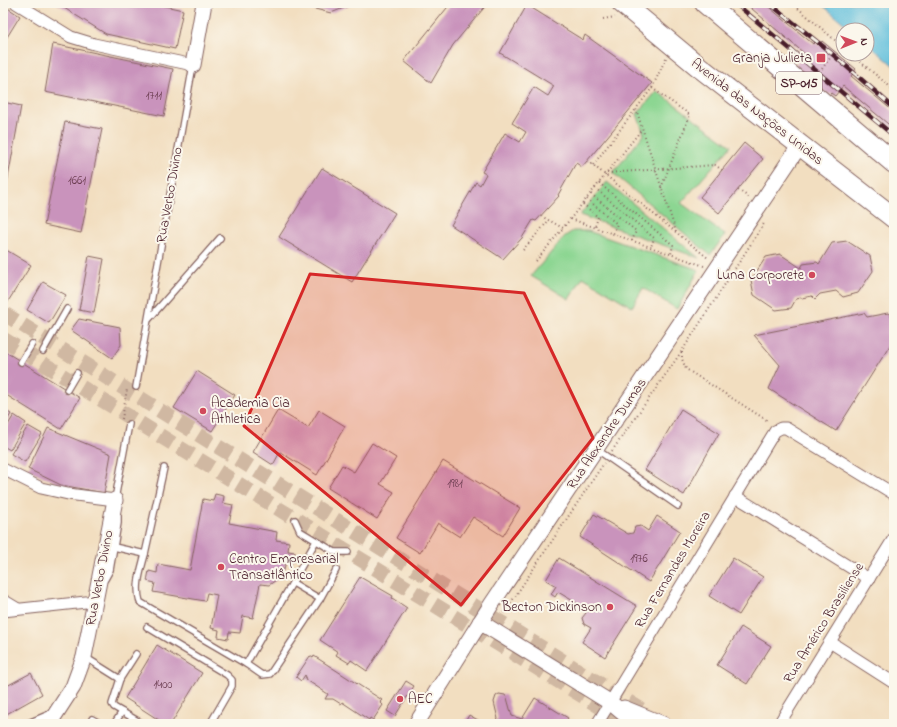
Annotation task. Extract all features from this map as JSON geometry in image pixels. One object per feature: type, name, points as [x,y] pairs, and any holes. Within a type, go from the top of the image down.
[{"type":"highway","name":"Avenida das Nações Unidas","points":[[622,3],[698,66],[894,218]]},
{"type":"highway","name":"SP-015","points":[[705,3],[894,163]]},
{"type":"street","points":[[16,3],[71,36],[94,44],[193,65]]},
{"type":"street","name":"Rua Verbo Divino","points":[[193,65],[204,3]]},
{"type":"street","name":"Rua Alexandre Dumas","points":[[416,724],[480,622],[602,453],[718,267],[800,146]]},
{"type":"street","name":"Rua Fernandes Moreira","points":[[597,724],[775,431],[781,428],[786,428],[894,494]]},
{"type":"street","points":[[3,469],[42,488],[68,494],[115,500]]},
{"type":"street","points":[[735,496],[869,579]]},
{"type":"street","name":"Rua Verbo Divino","points":[[49,724],[73,687],[84,657],[115,500]]},
{"type":"street","name":"Rua Américo Brasiliense","points":[[779,724],[894,538]]},
{"type":"street","points":[[3,612],[96,596]]},
{"type":"street","points":[[3,600],[18,609]]},
{"type":"street","points":[[480,622],[611,703],[636,724]]},
{"type":"street","points":[[830,642],[894,682]]},
{"type":"street","points":[[611,703],[663,724]]},
{"type":"lane","name":"Rua Verbo Divino","points":[[136,387],[193,65]]},
{"type":"lane","points":[[149,320],[220,238]]},
{"type":"lane","points":[[43,351],[67,309]]},
{"type":"lane","points":[[21,362],[32,344]]},
{"type":"lane","points":[[67,390],[77,373]]},
{"type":"lane","name":"Rua Verbo Divino","points":[[115,500],[128,426]]},
{"type":"lane","points":[[602,453],[678,506]]},
{"type":"lane","points":[[164,468],[138,586],[137,593],[140,602],[246,664],[262,675],[270,674],[320,599],[336,570]]},
{"type":"lane","points":[[96,596],[110,570],[118,523],[115,500]]},
{"type":"lane","points":[[295,520],[300,531],[316,541],[335,552],[348,552]]},
{"type":"lane","points":[[246,664],[316,541]]},
{"type":"lane","points":[[114,547],[145,554]]},
{"type":"lane","points":[[293,583],[320,599]]},
{"type":"lane","points":[[147,627],[232,680],[232,686],[210,724]]},
{"type":"lane","points":[[136,654],[120,679],[112,704],[122,712],[143,724]]},
{"type":"lane","points":[[84,657],[120,679]]},
{"type":"lane","points":[[26,724],[58,710]]},
{"type":"lane","points":[[114,724],[122,712]]},
{"type":"lane","points":[[92,719],[100,724]]},
{"type":"path","points":[[792,3],[835,40]]},
{"type":"path","points":[[593,165],[652,88],[665,60],[666,54]]},
{"type":"path","points":[[814,78],[830,58]]},
{"type":"path","points":[[861,62],[894,90]]},
{"type":"path","points":[[652,88],[690,115],[661,188]]},
{"type":"path","points":[[636,110],[676,232]]},
{"type":"path","points":[[536,261],[600,184],[642,129]]},
{"type":"path","points":[[588,161],[607,174],[718,267]]},
{"type":"path","points":[[607,174],[715,165],[722,170]]},
{"type":"path","points":[[600,184],[673,245],[671,254]]},
{"type":"path","points":[[596,188],[654,238],[651,248]]},
{"type":"path","points":[[591,194],[636,231],[632,241]]},
{"type":"path","points":[[587,199],[617,224],[613,234]]},
{"type":"path","points":[[583,204],[598,217],[595,227]]},
{"type":"path","points":[[541,216],[563,228]]},
{"type":"path","points":[[571,219],[702,266]]},
{"type":"path","points":[[523,250],[549,220]]},
{"type":"path","points":[[504,613],[602,453],[682,351],[767,220]]},
{"type":"path","points":[[128,426],[122,418],[130,378],[138,376]]},
{"type":"highlighted area","points":[[310,274],[524,293],[593,438],[461,605],[244,426]]},
{"type":"green space","points":[[657,91],[731,146],[681,203],[725,235],[710,255],[613,173],[644,134],[637,114]]},
{"type":"green space","points":[[607,182],[699,258],[580,215]]},
{"type":"green space","points":[[573,231],[588,231],[699,270],[677,309],[643,288],[632,307],[583,277],[569,299],[531,276],[565,236]]},
{"type":"water","points":[[820,3],[894,3],[894,66],[875,50],[875,22],[843,22]]},
{"type":"building","points":[[56,3],[151,3],[183,10],[175,49],[106,34]]},
{"type":"building","points":[[303,3],[356,3],[331,13],[307,7]]},
{"type":"building","points":[[451,3],[488,3],[453,45],[431,83],[404,61]]},
{"type":"building","points":[[745,3],[764,3],[813,44],[815,42],[819,46],[822,41],[835,52],[835,62],[848,62],[856,69],[851,76],[894,112],[894,129],[843,86],[835,96],[831,93],[829,95],[794,67],[805,54]]},
{"type":"building","points":[[3,5],[20,16],[4,42],[3,42]]},
{"type":"building","points":[[527,5],[583,40],[585,35],[652,83],[582,167],[576,163],[558,195],[559,196],[536,221],[533,220],[522,238],[503,259],[451,225],[476,182],[480,185],[486,174],[482,172],[505,133],[520,142],[526,132],[512,123],[534,87],[548,96],[554,86],[500,53]]},
{"type":"building","points":[[53,44],[173,69],[164,116],[45,92]]},
{"type":"building","points":[[3,102],[21,106],[4,200],[3,200]]},
{"type":"building","points":[[65,122],[102,129],[81,233],[44,225]]},
{"type":"building","points":[[744,143],[763,159],[719,213],[700,197]]},
{"type":"building","points":[[322,168],[395,213],[352,282],[279,237]]},
{"type":"building","name":"Luna Corporete","points":[[847,241],[870,256],[873,271],[858,293],[843,297],[836,291],[820,294],[815,299],[812,296],[796,299],[791,308],[776,310],[754,295],[751,280],[766,257],[780,254],[801,268],[803,264],[817,262],[819,264],[832,243]]},
{"type":"building","points":[[3,248],[31,265],[7,303],[3,301]]},
{"type":"building","points":[[89,256],[104,259],[94,313],[79,310]]},
{"type":"building","points":[[43,282],[66,295],[49,323],[27,310]]},
{"type":"building","points":[[864,313],[867,317],[888,313],[894,320],[894,339],[836,431],[769,389],[780,365],[754,335]]},
{"type":"building","points":[[79,319],[120,327],[121,345],[112,358],[71,330]]},
{"type":"building","points":[[4,351],[80,398],[61,429],[3,393]]},
{"type":"building","points":[[197,371],[235,395],[212,431],[174,408]]},
{"type":"building","points":[[3,409],[11,414],[3,427]]},
{"type":"building","points":[[681,409],[719,433],[684,495],[645,470]]},
{"type":"building","points":[[278,410],[308,428],[319,410],[345,426],[317,475],[280,452],[273,465],[253,452]]},
{"type":"building","points":[[14,415],[26,423],[10,450],[3,446],[3,433]]},
{"type":"building","points":[[28,426],[42,434],[25,462],[11,454]]},
{"type":"building","points":[[48,428],[111,454],[104,493],[61,485],[28,469]]},
{"type":"building","points":[[372,443],[396,458],[380,484],[394,492],[377,519],[328,488],[342,465],[354,472]]},
{"type":"building","points":[[443,461],[520,508],[503,536],[473,517],[460,537],[438,523],[420,553],[396,538]]},
{"type":"building","name":"Centro Empresarial Transatlântico","points":[[215,494],[224,496],[223,503],[233,505],[229,523],[277,532],[276,540],[289,542],[288,551],[295,552],[294,561],[286,560],[284,570],[280,569],[279,578],[269,585],[260,584],[253,618],[243,616],[240,633],[229,632],[228,639],[218,637],[219,630],[211,628],[217,595],[207,593],[205,601],[153,592],[155,583],[147,581],[149,571],[157,573],[158,564],[190,570],[203,499],[213,501]]},
{"type":"building","name":"Becton Dickinson","points":[[594,514],[628,534],[633,533],[635,527],[641,526],[648,531],[657,516],[680,531],[649,582],[580,537]]},
{"type":"building","name":"Becton Dickinson","points":[[559,558],[637,606],[605,657],[582,642],[591,628],[584,624],[582,618],[586,613],[585,608],[558,592],[555,597],[551,594],[556,586],[546,580]]},
{"type":"building","points":[[733,558],[763,577],[739,615],[709,596]]},
{"type":"building","points":[[360,577],[393,596],[392,598],[407,608],[367,671],[351,660],[349,663],[336,655],[338,652],[320,640]]},
{"type":"building","points":[[741,627],[771,646],[747,684],[717,665]]},
{"type":"building","points":[[157,645],[202,673],[171,724],[165,724],[125,698]]},
{"type":"building","points":[[310,656],[313,658],[314,656],[382,700],[380,702],[383,705],[373,720],[370,718],[369,720],[342,702],[341,704],[333,699],[325,699],[328,694],[305,679],[305,675],[301,681],[296,677]]},
{"type":"building","points":[[31,673],[42,694],[3,716],[3,688]]},
{"type":"building","points":[[406,681],[414,686],[395,716],[387,711]]},
{"type":"building","points":[[499,694],[505,695],[507,698],[512,716],[522,719],[535,698],[568,718],[564,724],[493,724],[498,719],[494,702],[496,696]]},
{"type":"building","points":[[469,715],[485,724],[464,724]]},
{"type":"tunnel","points":[[3,313],[645,712]]},
{"type":"tunnel","points":[[3,339],[628,724]]},
{"type":"railway","points":[[735,3],[894,136]]},
{"type":"railway","points":[[769,3],[830,52],[894,108]]},
{"type":"place","name":"Granja Julieta","points":[[821,58]]},
{"type":"place","name":"Luna Corporete","points":[[812,275]]},
{"type":"place","name":"Academia Cia Athletica","points":[[203,411]]},
{"type":"place","name":"Centro Empresarial Transatlântico","points":[[221,567]]},
{"type":"place","name":"Becton Dickinson","points":[[610,607]]},
{"type":"place","name":"AEC","points":[[400,699]]}]
